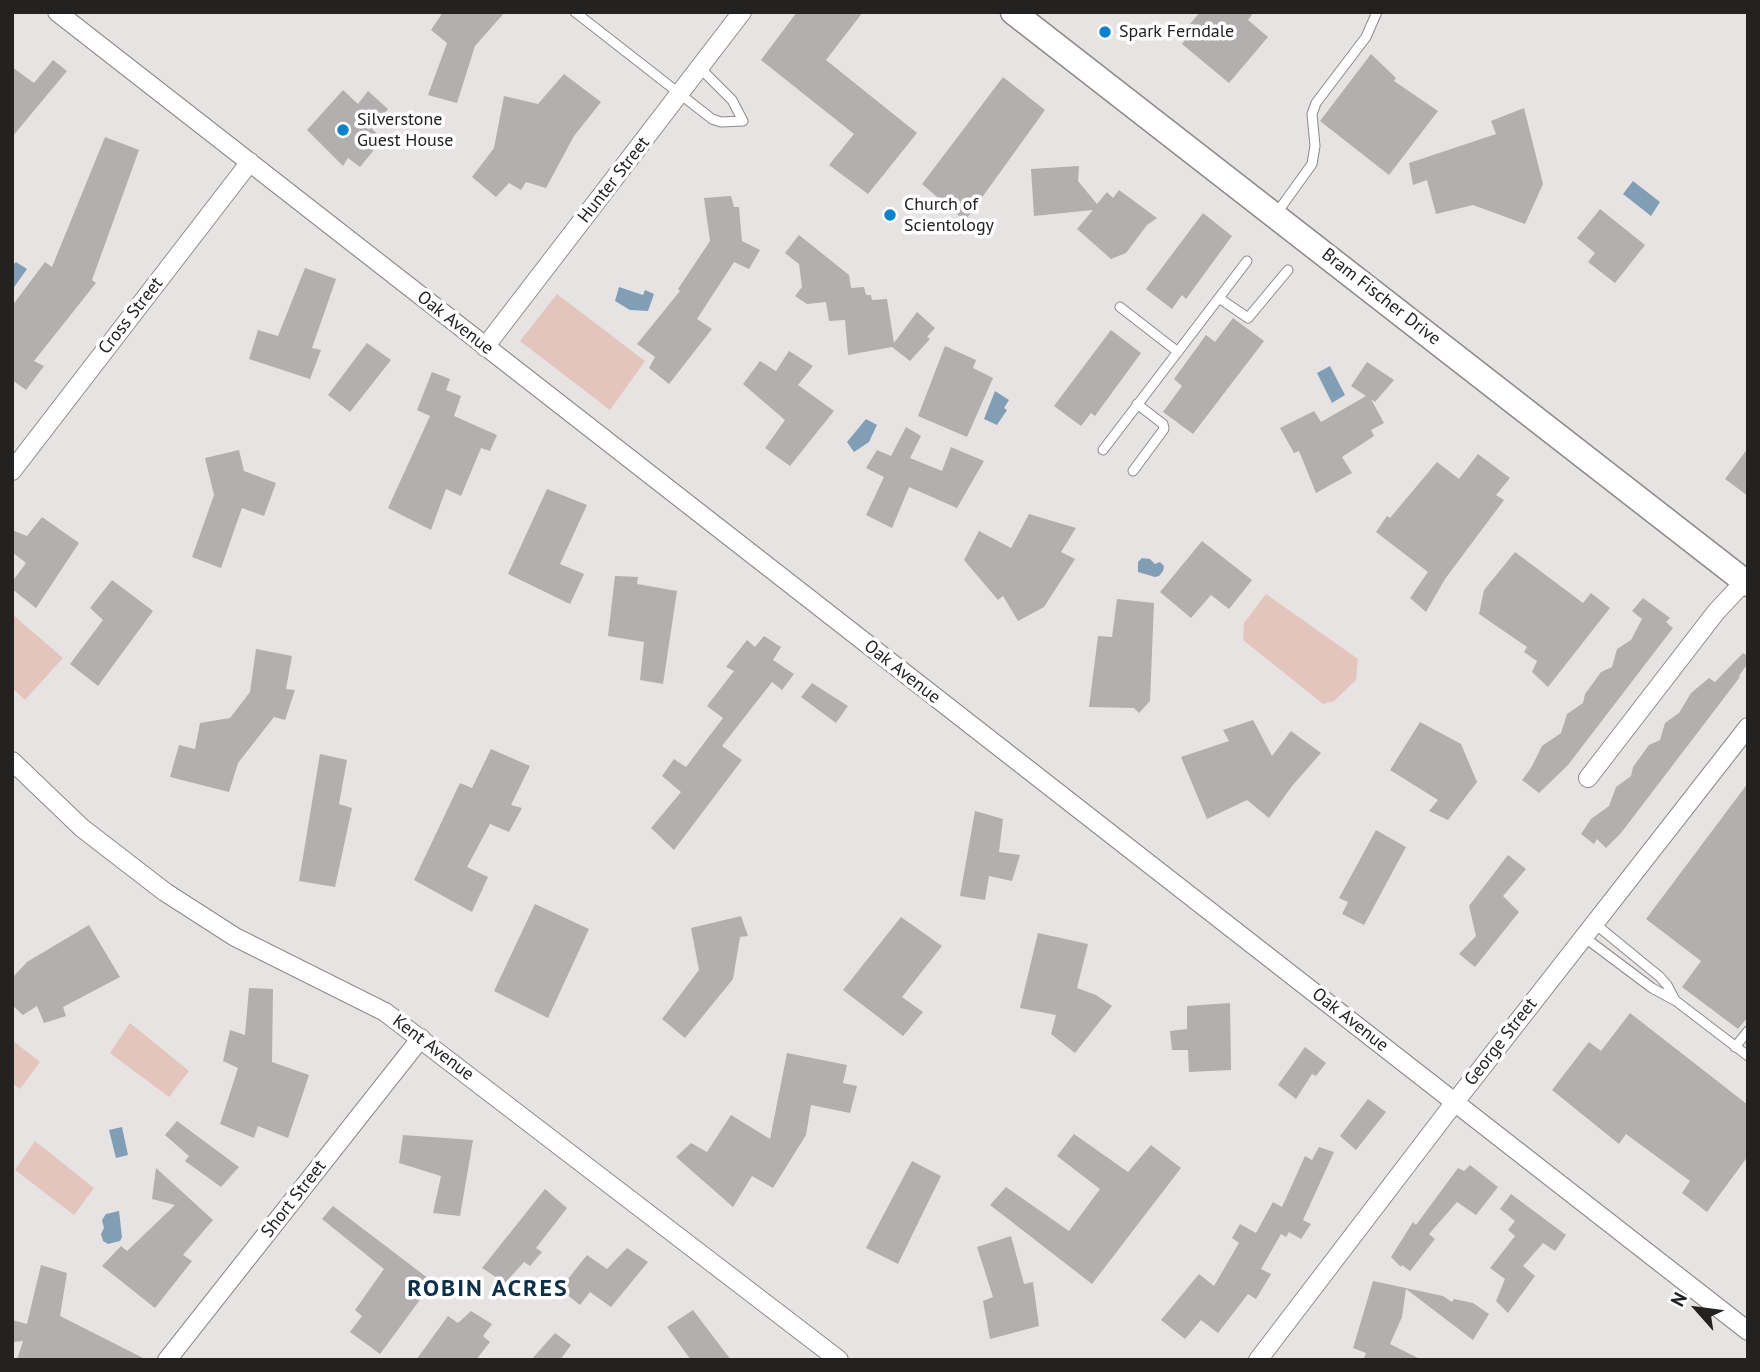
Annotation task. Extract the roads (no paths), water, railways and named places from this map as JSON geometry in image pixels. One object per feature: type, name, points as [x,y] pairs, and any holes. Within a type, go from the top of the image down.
[{"type":"main road","name":"Bram Fischer Drive","points":[[1013,12],[1746,582]]},
{"type":"street","name":"Oak Avenue","points":[[57,12],[1748,1331]]},
{"type":"street","name":"Hunter Street","points":[[485,347],[742,12]]},
{"type":"street","name":"Cross Street","points":[[12,471],[250,162]]},
{"type":"street","points":[[1588,778],[1716,612],[1746,582]]},
{"type":"street","name":"George Street","points":[[1258,1360],[1455,1102],[1748,727]]},
{"type":"street","name":"Kent Avenue","points":[[12,761],[82,828],[165,892],[236,937],[384,1012],[839,1360]]},
{"type":"street","name":"Short Street","points":[[167,1360],[421,1038]]},
{"type":"lane","points":[[575,12],[712,119],[721,122],[743,121],[732,100],[700,68]]},
{"type":"lane","points":[[1275,215],[1312,164],[1315,146],[1312,114],[1316,103],[1366,37],[1377,12]]},
{"type":"lane","points":[[1103,450],[1247,261]]},
{"type":"lane","points":[[1219,298],[1248,318],[1289,270]]},
{"type":"lane","points":[[1120,307],[1178,352]]},
{"type":"lane","points":[[1133,471],[1164,429],[1163,424],[1137,404]]},
{"type":"lane","points":[[1589,930],[1660,977],[1676,1001]]},
{"type":"lane","points":[[1589,930],[1652,988],[1676,1001],[1748,1056]]},
{"type":"lane","points":[[1735,1047],[1748,1031]]},
{"type":"water","points":[[1633,181],[1660,202],[1651,216],[1623,194]]},
{"type":"water","points":[[16,262],[27,269],[12,290],[12,266]]},
{"type":"water","points":[[619,287],[643,295],[645,290],[654,294],[648,311],[630,310],[615,301]]},
{"type":"water","points":[[1330,366],[1345,395],[1332,403],[1317,373]]},
{"type":"water","points":[[995,391],[1009,400],[1004,408],[1007,410],[997,425],[984,419]]},
{"type":"water","points":[[866,419],[877,425],[869,442],[854,452],[847,442]]},
{"type":"water","points":[[1142,558],[1150,559],[1155,564],[1160,562],[1164,566],[1159,576],[1138,572],[1138,562]]},
{"type":"water","points":[[122,1127],[128,1155],[116,1158],[109,1130]]},
{"type":"water","points":[[119,1211],[122,1237],[120,1241],[108,1244],[103,1241],[101,1234],[104,1228],[102,1220],[106,1214]]},
{"type":"place","name":"Spark Ferndale","points":[[1105,32]]},
{"type":"place","name":"Silverstone Guest House","points":[[343,130]]},
{"type":"place","name":"Church of Scientology","points":[[890,215]]},
{"type":"district","name":"ROBIN ACRES","points":[[488,1289]]}]
